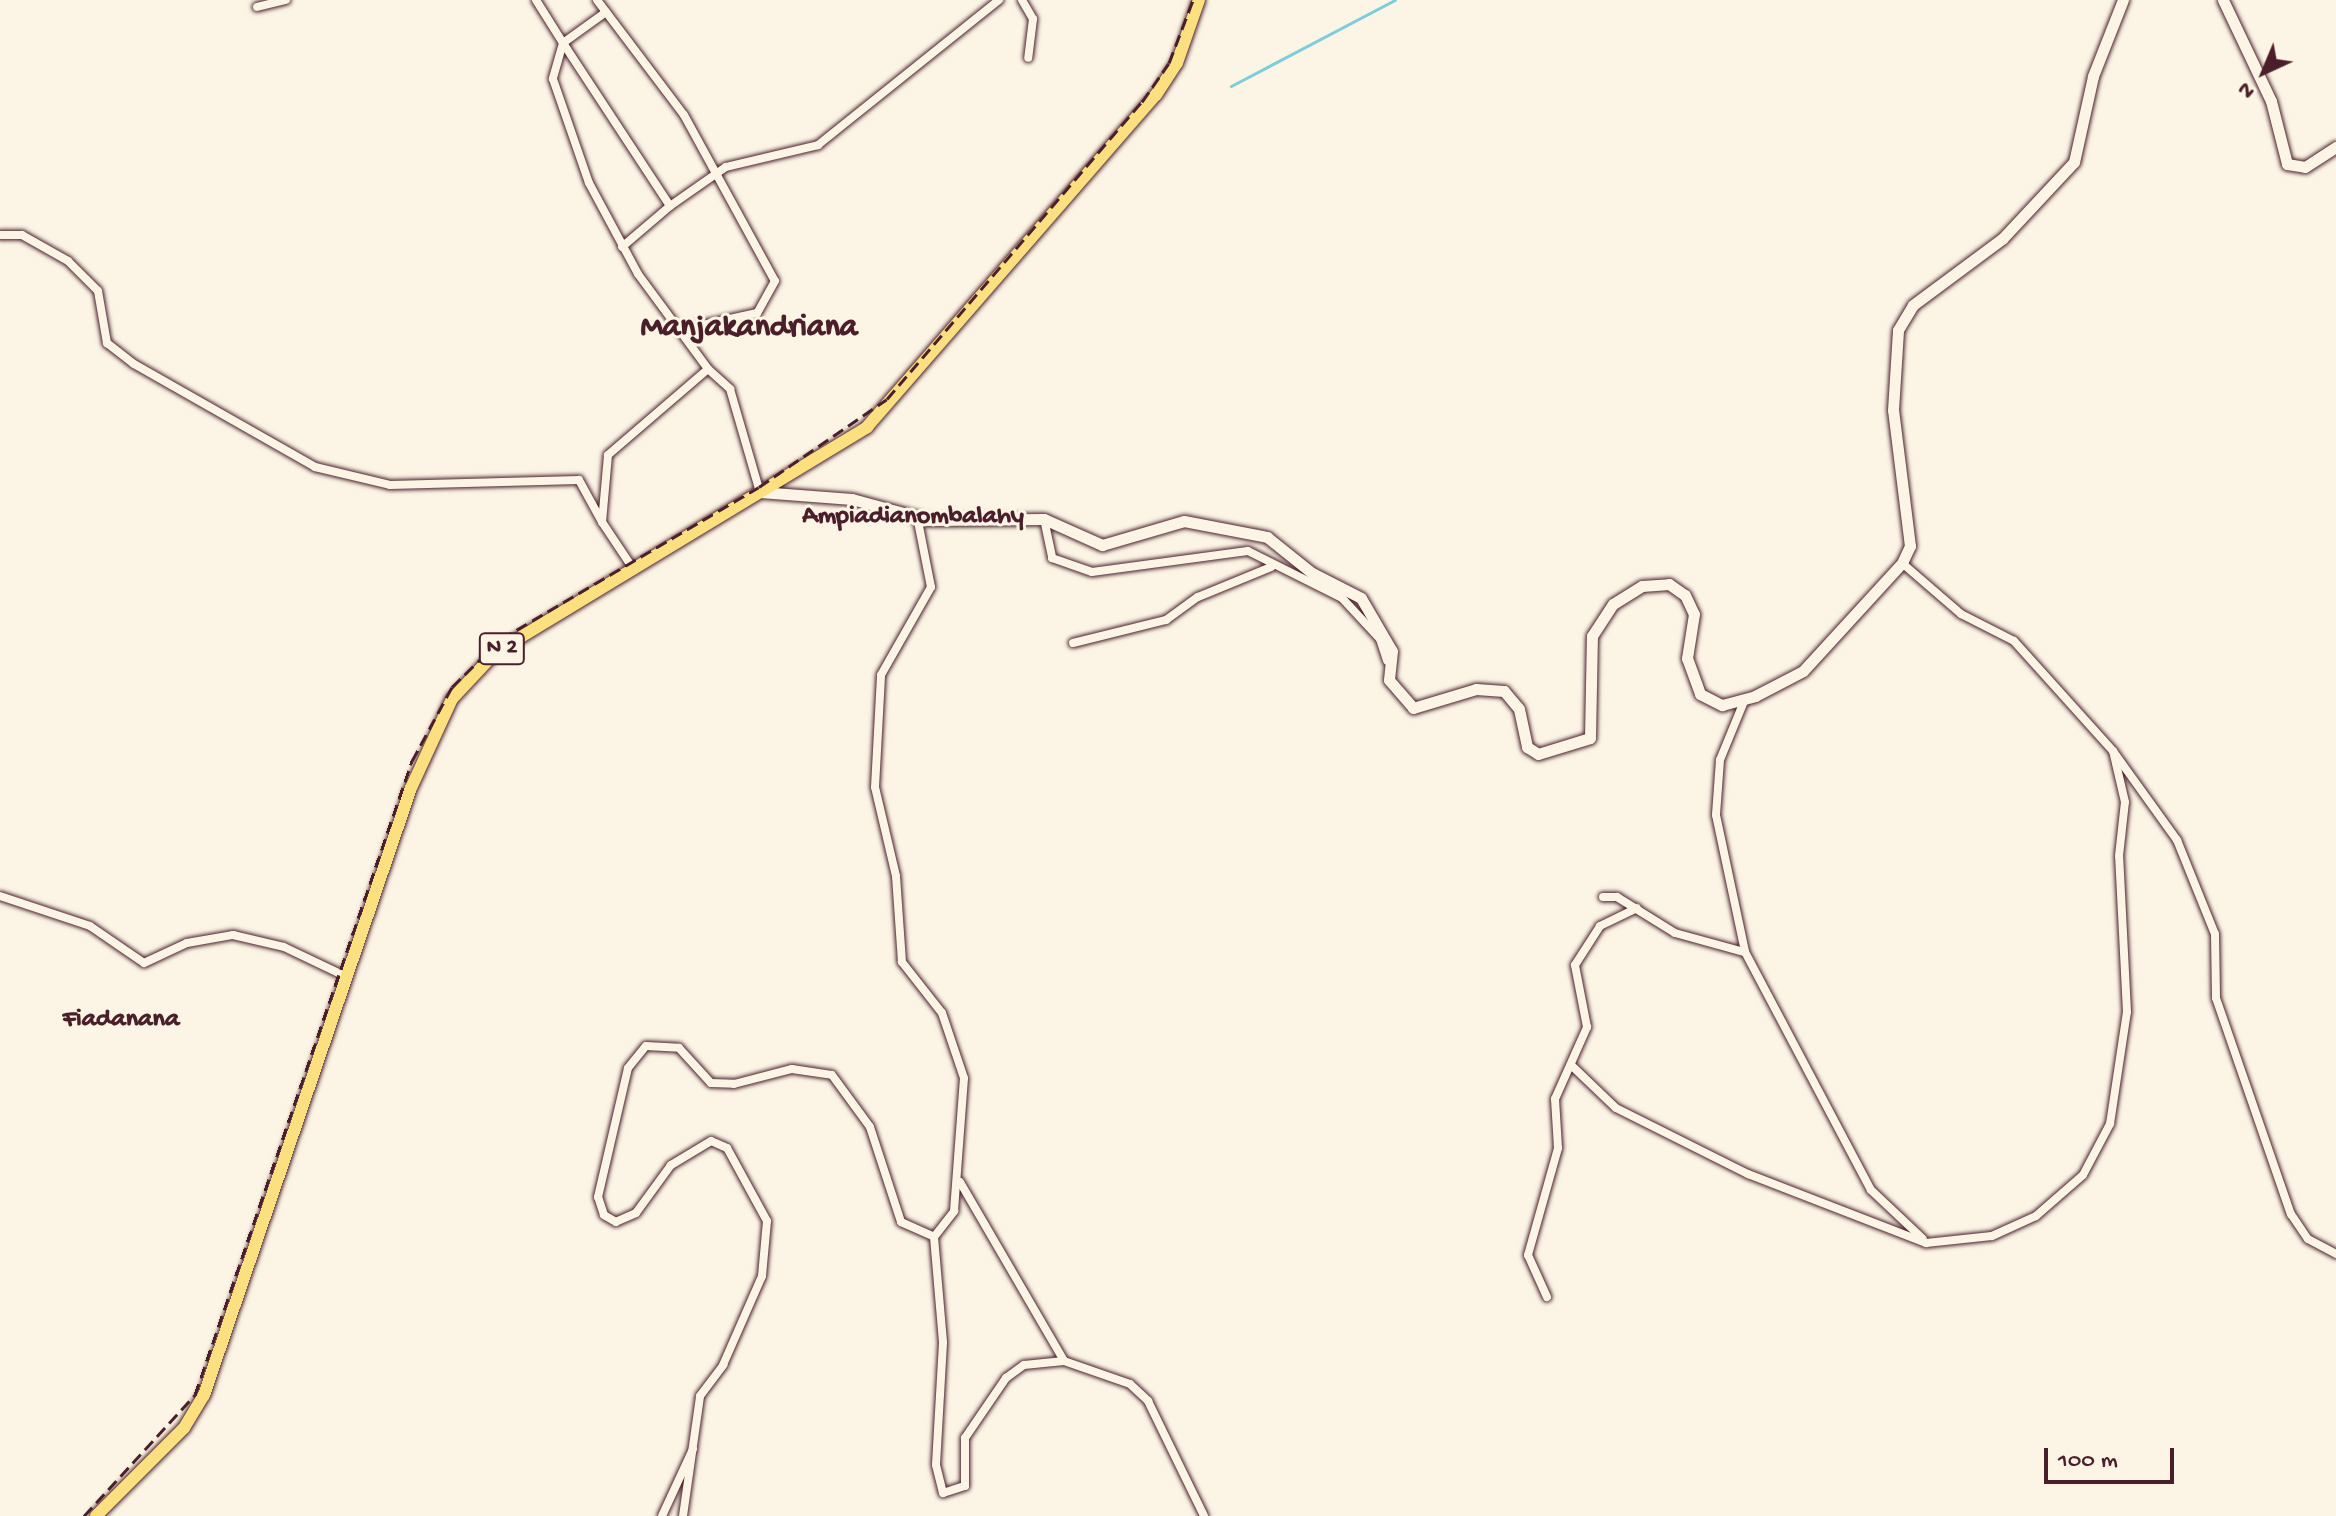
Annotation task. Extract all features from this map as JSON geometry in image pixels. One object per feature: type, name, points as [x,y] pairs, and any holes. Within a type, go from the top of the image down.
[{"type":"main road","name":"N 2","points":[[96,1516],[184,1428],[204,1395],[411,788],[452,699],[496,652],[867,427],[933,356],[1156,95],[1177,63],[1199,0]]},
{"type":"street","points":[[257,7],[286,0]]},
{"type":"street","points":[[536,0],[670,206]]},
{"type":"street","points":[[597,0],[653,66],[716,172],[775,281],[757,313],[680,330]]},
{"type":"street","points":[[622,247],[716,172],[818,145],[999,0]]},
{"type":"street","points":[[1022,0],[1033,19],[1028,58]]},
{"type":"street","points":[[1044,519],[1052,558],[1092,572],[1248,551],[1342,598],[1380,639],[1389,680],[1413,708],[1476,689],[1504,691],[1519,709],[1527,747],[1538,754],[1583,745],[1594,724],[1592,636],[1613,604],[1642,586],[1669,584],[1685,595],[1694,614],[1687,658],[1700,694],[1722,705],[1745,699],[1803,671],[1902,563],[1910,546],[1893,410],[1898,330],[1913,305],[2002,239],[2074,162],[2093,76],[2123,0]]},
{"type":"street","points":[[2223,0],[2271,101],[2287,164],[2305,167],[2336,147]]},
{"type":"street","points":[[606,12],[563,43],[553,79],[567,132],[622,247],[708,369],[730,389],[760,492],[852,499],[917,516],[1044,519],[1102,545],[1184,521],[1267,537],[1312,573],[1361,598],[1381,623],[1392,651],[1387,661]]},
{"type":"street","points":[[0,235],[22,235],[68,261],[98,291],[107,343],[134,364],[315,467],[390,485],[579,480],[634,570]]},
{"type":"street","points":[[602,522],[608,455],[708,369]]},
{"type":"street","points":[[917,516],[931,587],[881,675],[875,787],[896,876],[902,962],[942,1013],[964,1078],[959,1181],[954,1211],[934,1237],[943,1343],[936,1465],[943,1493],[965,1486],[965,1438],[1006,1378],[1024,1365],[1064,1361],[1130,1384],[1148,1401],[1204,1516]]},
{"type":"street","points":[[1902,563],[1961,614],[2014,641],[2113,751],[2177,840],[2215,934],[2213,989],[2291,1214],[2308,1239],[2336,1254]]},
{"type":"street","points":[[1073,643],[1166,620],[1260,566],[1283,569]]},
{"type":"street","points":[[1745,699],[1720,760],[1716,815],[1745,952],[1871,1190],[1926,1243]]},
{"type":"street","points":[[1571,1065],[1616,1108],[1748,1174],[1926,1243],[1992,1236],[2036,1216],[2083,1175],[2110,1124],[2127,1012],[2119,856],[2125,802],[2113,751]]},
{"type":"street","points":[[0,896],[90,926],[144,963],[187,943],[233,935],[284,947],[347,977]]},
{"type":"street","points":[[1603,897],[1637,908],[1675,933],[1745,952]]},
{"type":"street","points":[[1547,1297],[1528,1255],[1558,1148],[1555,1099],[1587,1027],[1575,965],[1600,926],[1637,908]]},
{"type":"street","points":[[683,1516],[697,1442],[700,1396],[723,1365],[762,1276],[767,1221],[727,1148],[711,1141],[671,1165],[636,1213],[616,1222],[604,1215],[598,1197],[628,1068],[646,1046],[679,1048],[711,1083],[734,1084],[792,1069],[832,1075],[870,1127],[891,1209],[901,1222],[934,1237]]},
{"type":"street","points":[[959,1181],[1064,1361]]},
{"type":"street","points":[[662,1516],[697,1442]]},
{"type":"waterway","points":[[1231,86],[1395,0]]},
{"type":"railway","points":[[84,1516],[195,1395],[412,761],[452,687],[501,639],[759,487],[887,399],[1142,102],[1169,63],[1193,0]]},
{"type":"district","name":"Manjakandriana","points":[[749,328]]},
{"type":"district","name":"Ampiadianombalahy","points":[[913,518]]},
{"type":"district","name":"Fiadanana","points":[[121,1021]]}]
